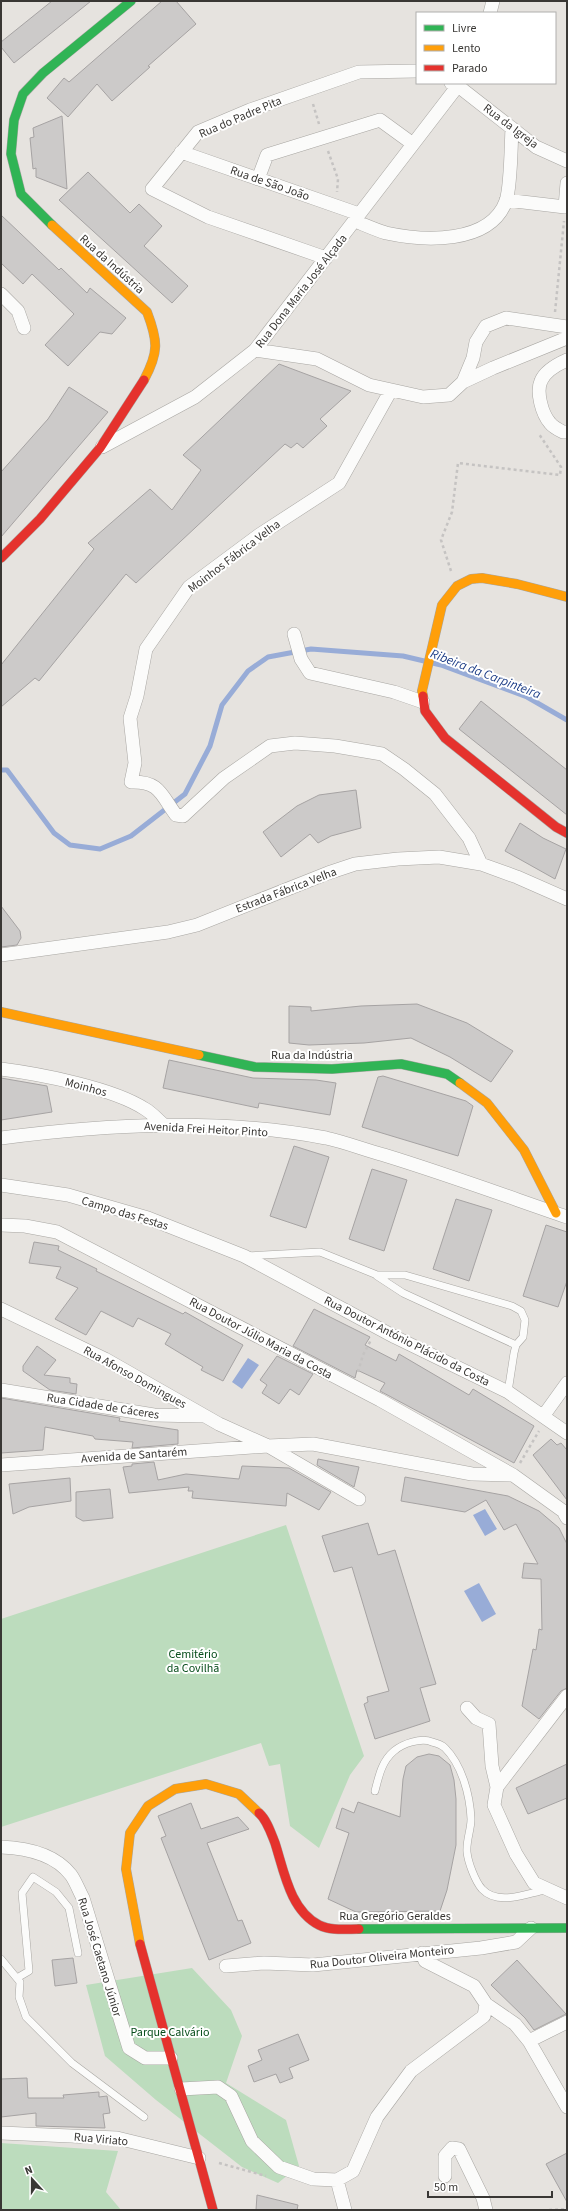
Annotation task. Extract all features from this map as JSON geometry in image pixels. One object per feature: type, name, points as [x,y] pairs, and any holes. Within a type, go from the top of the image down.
[{"type":"main road","name":"Rua da Indústria","points":[[1,558],[40,519],[100,448],[145,378],[156,349],[154,330],[147,312],[37,212],[21,194],[11,154],[14,120],[23,94],[43,72],[131,1]]},
{"type":"main road","points":[[567,597],[517,584],[482,578],[471,579],[457,586],[442,605],[434,632],[423,696],[425,711],[431,722],[445,738],[556,827],[567,833]]},
{"type":"main road","name":"Rua da Indústria","points":[[1,1012],[255,1067],[332,1068],[401,1064],[447,1074],[487,1103],[524,1150],[561,1215]]},
{"type":"main road","name":"Rua Gregório Geraldes","points":[[213,2210],[134,1919],[126,1869],[130,1833],[148,1806],[174,1789],[206,1784],[239,1794],[263,1816],[273,1838],[294,1900],[304,1914],[320,1925],[336,1929],[567,1928]]},
{"type":"street","points":[[490,12],[493,1]]},
{"type":"street","name":"Rua do Padre Pita","points":[[326,258],[208,217],[152,189],[198,132],[250,110],[360,72],[416,71]]},
{"type":"street","name":"Rua Dona Maria José Alçada","points":[[100,448],[195,398],[255,350],[413,144],[456,84]]},
{"type":"street","name":"Rua da Igreja","points":[[456,84],[536,147],[567,161]]},
{"type":"street","points":[[258,179],[267,155],[380,120],[413,144]]},
{"type":"street","points":[[512,128],[506,200],[565,207],[567,183]]},
{"type":"street","name":"Rua de São João","points":[[182,152],[258,179],[357,218],[385,232],[418,238],[452,237],[483,228],[499,216],[506,200]]},
{"type":"street","points":[[1,294],[18,311],[24,328]]},
{"type":"street","points":[[463,382],[473,358],[476,342],[486,326],[506,318],[567,327]]},
{"type":"street","points":[[255,350],[317,359],[369,385],[423,397],[449,395],[463,382],[553,342],[567,338]]},
{"type":"street","points":[[567,360],[553,367],[541,381],[540,394],[541,403],[550,423],[563,432],[567,432]]},
{"type":"street","name":"Moinhos Fábrica Velha","points":[[391,390],[339,483],[259,534],[189,587],[146,650],[137,696],[130,718],[135,762],[131,782],[146,782],[160,789],[164,799],[176,815],[183,816],[224,778],[270,746],[295,743],[335,746],[382,754],[435,794],[469,838],[481,864]]},
{"type":"street","points":[[294,634],[302,659],[310,673],[394,692],[423,696]]},
{"type":"street","name":"Estrada Fábrica Velha","points":[[1,955],[106,942],[168,932],[197,924],[355,864],[398,859],[439,857],[481,864],[517,877],[567,900]]},
{"type":"street","name":"Moinhos","points":[[1,1069],[66,1081],[118,1096],[146,1109],[164,1125]]},
{"type":"street","name":"Avenida Frei Heitor Pinto","points":[[1,1138],[65,1129],[164,1125],[243,1128],[326,1138],[430,1169],[561,1215]]},
{"type":"street","name":"Campo das Festas","points":[[1,1185],[68,1195],[148,1218],[244,1256]]},
{"type":"street","name":"Rua Doutor Júlio Maria da Costa","points":[[1,1225],[25,1226],[57,1232],[354,1386],[513,1475],[563,1511],[567,1518]]},
{"type":"street","name":"Rua Doutor António Plácido da Costa","points":[[244,1256],[395,1337],[508,1392],[545,1416],[567,1433]]},
{"type":"street","name":"Rua Afonso Domingues","points":[[1,1309],[105,1359],[205,1416],[268,1446]]},
{"type":"street","points":[[545,1416],[567,1383]]},
{"type":"street","name":"Rua Cidade de Cáceres","points":[[1,1390],[154,1415],[205,1416]]},
{"type":"street","name":"Avenida de Santarém","points":[[1,1465],[313,1444],[472,1474],[513,1475]]},
{"type":"street","points":[[268,1446],[360,1499]]},
{"type":"street","points":[[497,1787],[567,1696]]},
{"type":"street","points":[[467,1708],[476,1718],[489,1724],[492,1766],[497,1787],[494,1805],[516,1854],[534,1883],[567,1898]]},
{"type":"street","name":"Rua José Caetano Júnior","points":[[1,1847],[21,1848],[48,1856],[71,1875],[83,1898],[129,2048],[145,2058],[171,2058]]},
{"type":"street","name":"Rua Doutor Oliveira Monteiro","points":[[226,1966],[264,1963],[313,1965],[516,1942],[531,1928]]},
{"type":"street","points":[[422,1953],[425,1961],[474,1986],[486,2004],[515,2024],[529,2041],[567,2107]]},
{"type":"street","points":[[181,2089],[218,2087],[231,2096],[252,2141],[279,2167],[313,2179],[337,2180],[353,2171],[377,2117],[411,2071],[484,2016],[486,2004]]},
{"type":"street","points":[[529,2041],[567,2022]]},
{"type":"street","name":"Rua Viriato","points":[[1,2133],[117,2138],[199,2158]]},
{"type":"street","points":[[445,2176],[445,2156],[452,2148],[459,2149],[483,2198],[486,2210]]},
{"type":"street","points":[[337,2180],[345,2210]]},
{"type":"lane","points":[[244,1256],[320,1252],[376,1275],[402,1293],[516,1345]]},
{"type":"lane","points":[[376,1275],[405,1275],[512,1306],[521,1311],[525,1320],[523,1337],[516,1345],[508,1392]]},
{"type":"lane","points":[[375,1791],[385,1760],[396,1749],[415,1741],[429,1740],[445,1747],[457,1764],[465,1785],[471,1818],[467,1852],[473,1873],[481,1889],[496,1898],[512,1897],[547,1889]]},
{"type":"lane","points":[[17,1978],[29,1971],[22,1893],[33,1877],[56,1892],[69,1908],[78,1953]]},
{"type":"lane","points":[[1,1959],[20,1982],[19,1997],[26,2017],[72,2063],[144,2117]]},
{"type":"path","points":[[312,102],[321,130]]},
{"type":"path","points":[[328,149],[338,179]]},
{"type":"path","points":[[554,326],[565,207]]},
{"type":"path","points":[[451,570],[441,540],[452,512],[458,463],[560,475],[561,467]]},
{"type":"path","points":[[354,1386],[363,1355],[371,1340]]},
{"type":"path","points":[[513,1475],[545,1416]]},
{"type":"path","points":[[199,2158],[273,2178]]},
{"type":"path","points":[[549,2210],[567,2209]]},
{"type":"green space","name":"Cemitério da Covilhã","points":[[286,1525],[364,1756],[350,1775],[319,1848],[290,1826],[280,1764],[269,1766],[261,1743],[1,1827],[1,1619]]},
{"type":"green space","name":"Parque Calvário","points":[[192,1968],[231,2010],[242,2036],[226,2083],[286,2120],[299,2166],[278,2183],[242,2167],[156,2100],[105,2056],[86,1985]]},
{"type":"green space","points":[[1,2143],[118,2151],[106,2192],[121,2210],[1,2210]]},
{"type":"water","points":[[248,1358],[259,1365],[242,1389],[232,1382]]},
{"type":"water","points":[[485,1509],[497,1529],[485,1536],[473,1515]]},
{"type":"water","points":[[479,1583],[496,1614],[482,1622],[464,1591]]},
{"type":"building","points":[[52,1],[91,1],[14,63],[1,47],[1,42]]},
{"type":"building","points":[[162,1],[176,1],[196,24],[148,66],[150,67],[112,101],[97,84],[68,117],[47,98],[64,78],[69,82]]},
{"type":"building","points":[[62,116],[67,189],[36,177],[36,168],[33,169],[30,138],[34,137],[33,128]]},
{"type":"building","points":[[88,172],[130,213],[139,204],[162,226],[144,246],[188,286],[172,303],[59,200]]},
{"type":"building","points":[[1,215],[59,270],[61,268],[87,293],[90,288],[126,318],[112,334],[100,332],[68,366],[45,345],[74,314],[32,274],[23,284],[1,263]]},
{"type":"building","points":[[279,364],[351,391],[320,419],[327,426],[303,448],[297,443],[291,448],[285,444],[136,583],[126,574],[39,681],[35,678],[1,707],[1,665],[94,549],[88,543],[150,489],[172,510],[201,470],[183,455]]},
{"type":"building","points":[[69,387],[108,412],[1,537],[1,472],[48,419]]},
{"type":"building","points":[[481,701],[567,770],[567,815],[459,729]]},
{"type":"building","points":[[356,790],[361,828],[331,836],[318,843],[310,834],[281,857],[263,832],[297,806],[319,795]]},
{"type":"building","points":[[520,823],[543,838],[566,849],[555,879],[505,851]]},
{"type":"building","points":[[1,906],[20,931],[21,938],[17,945],[1,947]]},
{"type":"building","points":[[417,1004],[467,1023],[513,1051],[491,1082],[450,1057],[411,1038],[364,1043],[309,1045],[289,1043],[289,1006],[311,1007],[311,1011],[361,1006]]},
{"type":"building","points":[[169,1060],[253,1078],[316,1080],[336,1083],[330,1115],[259,1103],[258,1108],[163,1088]]},
{"type":"building","points":[[383,1076],[466,1101],[473,1106],[458,1156],[362,1127],[378,1077]]},
{"type":"building","points":[[1,1078],[47,1086],[52,1112],[1,1120]]},
{"type":"building","points":[[294,1146],[329,1157],[306,1228],[270,1216]]},
{"type":"building","points":[[372,1169],[407,1180],[384,1251],[349,1239]]},
{"type":"building","points":[[456,1199],[492,1210],[469,1281],[433,1269]]},
{"type":"building","points":[[546,1225],[567,1232],[567,1281],[558,1307],[523,1296]]},
{"type":"building","points":[[34,1242],[59,1246],[58,1250],[97,1269],[96,1271],[183,1314],[185,1312],[243,1345],[223,1381],[201,1370],[203,1367],[165,1344],[171,1334],[138,1318],[133,1327],[101,1311],[86,1335],[55,1319],[78,1288],[56,1278],[61,1267],[29,1263]]},
{"type":"building","points":[[314,1309],[370,1337],[365,1345],[396,1361],[399,1354],[469,1395],[473,1389],[534,1426],[514,1463],[380,1391],[385,1383],[357,1370],[355,1378],[293,1346]]},
{"type":"building","points":[[37,1346],[56,1360],[44,1375],[70,1378],[70,1383],[77,1384],[76,1394],[50,1390],[23,1371],[23,1366]]},
{"type":"building","points":[[277,1356],[313,1374],[299,1395],[290,1389],[279,1404],[262,1393],[267,1385],[260,1380]]},
{"type":"building","points":[[1,1398],[120,1418],[119,1421],[178,1430],[178,1444],[132,1448],[133,1442],[95,1439],[93,1436],[45,1427],[43,1450],[1,1453]]},
{"type":"building","points":[[551,1439],[557,1445],[561,1443],[567,1450],[567,1500],[533,1455]]},
{"type":"building","points":[[318,1459],[359,1467],[354,1487],[317,1465]]},
{"type":"building","points":[[154,1462],[158,1480],[186,1474],[239,1479],[242,1466],[289,1468],[331,1492],[319,1510],[287,1493],[286,1506],[192,1498],[193,1491],[188,1491],[189,1487],[129,1493],[123,1467],[132,1466],[132,1464]]},
{"type":"building","points":[[405,1477],[508,1496],[539,1511],[559,1528],[567,1544],[567,1688],[561,1691],[539,1719],[522,1706],[533,1649],[536,1650],[539,1629],[542,1630],[541,1579],[522,1578],[524,1563],[538,1564],[516,1524],[504,1530],[486,1500],[465,1512],[401,1501]]},
{"type":"building","points":[[70,1478],[71,1501],[29,1507],[13,1514],[9,1484]]},
{"type":"building","points":[[110,1489],[113,1518],[83,1521],[76,1517],[76,1492]]},
{"type":"building","points":[[368,1523],[378,1555],[395,1550],[436,1684],[420,1688],[430,1721],[375,1739],[364,1704],[368,1702],[367,1697],[389,1691],[352,1567],[334,1572],[322,1536]]},
{"type":"building","points":[[429,1754],[439,1756],[450,1765],[454,1780],[456,1799],[456,1845],[447,1890],[440,1911],[356,1912],[328,1899],[349,1833],[336,1828],[342,1808],[354,1813],[358,1802],[400,1817],[403,1779],[406,1766],[417,1757]]},
{"type":"building","points":[[567,1764],[567,1798],[528,1814],[516,1788]]},
{"type":"building","points":[[191,1803],[201,1829],[238,1817],[249,1829],[207,1843],[238,1921],[242,1920],[251,1943],[209,1960],[161,1838],[166,1836],[158,1816]]},
{"type":"building","points":[[73,1958],[77,1983],[55,1986],[52,1960]]},
{"type":"building","points":[[517,1960],[566,2014],[534,2030],[525,2018],[491,1985]]},
{"type":"building","points":[[298,2034],[309,2060],[289,2068],[293,2078],[280,2083],[276,2074],[254,2082],[248,2066],[262,2060],[258,2050]]},
{"type":"building","points":[[27,2078],[28,2098],[64,2098],[63,2095],[99,2092],[99,2097],[107,2096],[110,2113],[103,2114],[105,2128],[36,2126],[36,2113],[1,2117],[1,2079]]},
{"type":"building","points":[[567,2153],[567,2202],[546,2164]]},
{"type":"building","points":[[257,2195],[298,2205],[297,2210],[256,2210]]},
{"type":"waterway","name":"Ribeira da Carpinteira","points":[[1,770],[7,770],[54,833],[70,845],[100,849],[131,836],[185,794],[210,746],[222,705],[248,671],[268,657],[311,649],[403,656],[441,665],[527,697],[567,720]]},
{"type":"traffic: fast","points":[[52,225],[21,194],[11,154],[14,120],[23,94],[43,73],[131,1]]},
{"type":"traffic: fast","points":[[199,1055],[255,1067],[332,1069],[401,1064],[447,1074],[460,1083]]},
{"type":"traffic: fast","points":[[359,1929],[567,1928]]},
{"type":"traffic: slow","points":[[52,225],[147,312],[155,339],[155,346],[152,362],[144,380]]},
{"type":"traffic: slow","points":[[423,696],[422,691],[442,605],[457,586],[471,579],[482,578],[517,584],[567,597]]},
{"type":"traffic: slow","points":[[1,1012],[199,1055]]},
{"type":"traffic: slow","points":[[460,1083],[487,1103],[524,1150],[556,1213]]},
{"type":"traffic: slow","points":[[140,1944],[126,1869],[130,1833],[148,1806],[175,1789],[206,1784],[239,1794],[259,1813]]},
{"type":"traffic: jam","points":[[1,558],[40,519],[100,448],[144,380]]},
{"type":"traffic: jam","points":[[423,696],[425,711],[445,738],[556,827],[567,833]]},
{"type":"traffic: jam","points":[[259,1813],[270,1831],[285,1877],[301,1910],[309,1918],[324,1927],[359,1929]]},
{"type":"traffic: jam","points":[[140,1944],[213,2210]]}]
